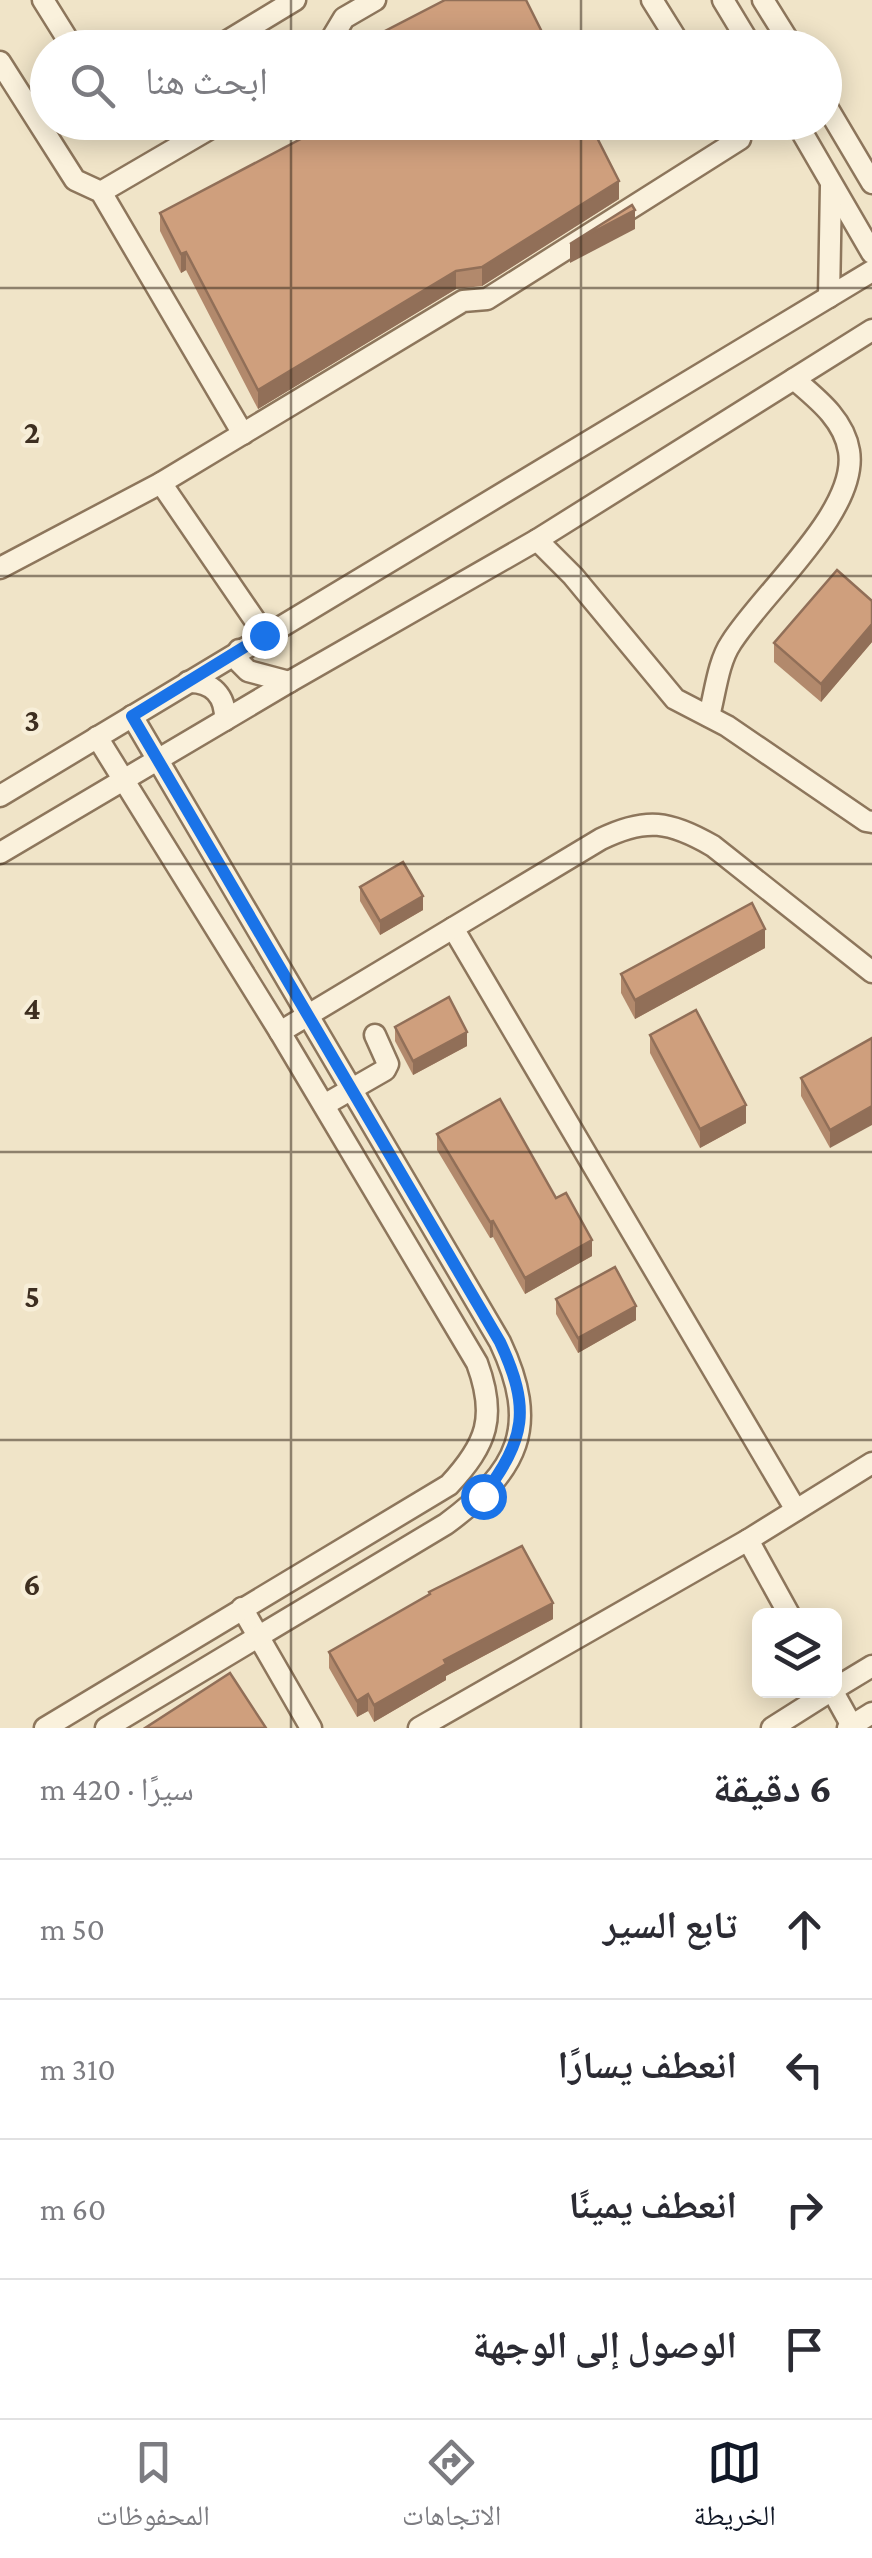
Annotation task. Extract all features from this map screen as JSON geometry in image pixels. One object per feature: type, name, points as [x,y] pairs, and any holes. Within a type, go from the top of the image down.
[{"type":"street","points":[[43,0],[61,30]]},
{"type":"street","points":[[245,30],[294,0]]},
{"type":"street","points":[[337,30],[344,18],[375,0]]},
{"type":"street","points":[[652,0],[671,30]]},
{"type":"street","points":[[723,0],[741,30]]},
{"type":"street","points":[[764,0],[782,30]]},
{"type":"street","points":[[0,62],[30,109]]},
{"type":"street","points":[[842,132],[872,183]]},
{"type":"street","points":[[50,140],[75,180],[101,192],[242,434]]},
{"type":"street","points":[[101,192],[190,140]]},
{"type":"street","points":[[0,568],[160,484],[463,302],[487,299],[738,140]]},
{"type":"street","points":[[806,140],[872,253]]},
{"type":"street","points":[[829,297],[831,184]]},
{"type":"street","points":[[0,796],[872,271]]},
{"type":"street","points":[[0,853],[538,540],[872,330]]},
{"type":"street","points":[[709,716],[728,646],[831,515],[847,484],[849,450],[838,424],[828,408],[794,379]]},
{"type":"street","points":[[160,484],[264,635]]},
{"type":"street","points":[[538,540],[675,698],[872,822]]},
{"type":"street","points":[[239,650],[239,662],[248,672],[289,682]]},
{"type":"street","points":[[188,682],[213,688],[224,702],[225,720]]},
{"type":"street","points":[[106,1728],[446,1524],[483,1496],[506,1465],[519,1432],[521,1402],[516,1374],[500,1342],[132,716]]},
{"type":"street","points":[[50,1727],[449,1486],[482,1440],[489,1412],[487,1390],[477,1362],[280,1032],[97,738]]},
{"type":"street","points":[[280,1032],[601,839],[629,826],[659,824],[687,831],[713,846],[872,972]]},
{"type":"street","points":[[453,928],[796,1510]]},
{"type":"street","points":[[324,1105],[385,1070],[388,1064],[376,1034]]},
{"type":"street","points":[[419,1728],[748,1540],[872,1463]]},
{"type":"street","points":[[748,1540],[786,1608]]},
{"type":"street","points":[[242,1608],[311,1728]]},
{"type":"street","points":[[842,1684],[872,1666]]},
{"type":"street","points":[[772,1728],[820,1698]]},
{"type":"street","points":[[837,1698],[850,1727],[872,1713]]},
{"type":"building","points":[[445,0],[526,0],[541,30],[387,30]]},
{"type":"building","points":[[299,140],[598,140],[619,181],[482,267],[456,271],[258,390],[186,252],[181,254],[160,213]]},
{"type":"building","points":[[632,205],[635,210],[570,244]]},
{"type":"building","points":[[837,570],[872,601],[872,624],[821,684],[774,643]]},
{"type":"building","points":[[403,862],[423,896],[380,921],[360,887]]},
{"type":"building","points":[[752,903],[765,929],[635,1000],[621,974]]},
{"type":"building","points":[[449,997],[467,1032],[413,1061],[395,1027]]},
{"type":"building","points":[[696,1010],[746,1105],[700,1129],[650,1035]]},
{"type":"building","points":[[872,1038],[872,1106],[830,1130],[801,1078]]},
{"type":"building","points":[[500,1099],[556,1198],[566,1193],[592,1240],[525,1278],[437,1134]]},
{"type":"building","points":[[615,1267],[636,1306],[578,1338],[556,1299]]},
{"type":"building","points":[[522,1546],[553,1603],[444,1660],[446,1664],[374,1705],[368,1694],[357,1701],[329,1652],[429,1592]]},
{"type":"building","points":[[230,1673],[266,1728],[145,1728]]},
{"type":"route","points":[[264,635],[132,716],[516,1374],[521,1402],[519,1432],[506,1465],[483,1496]]}]
